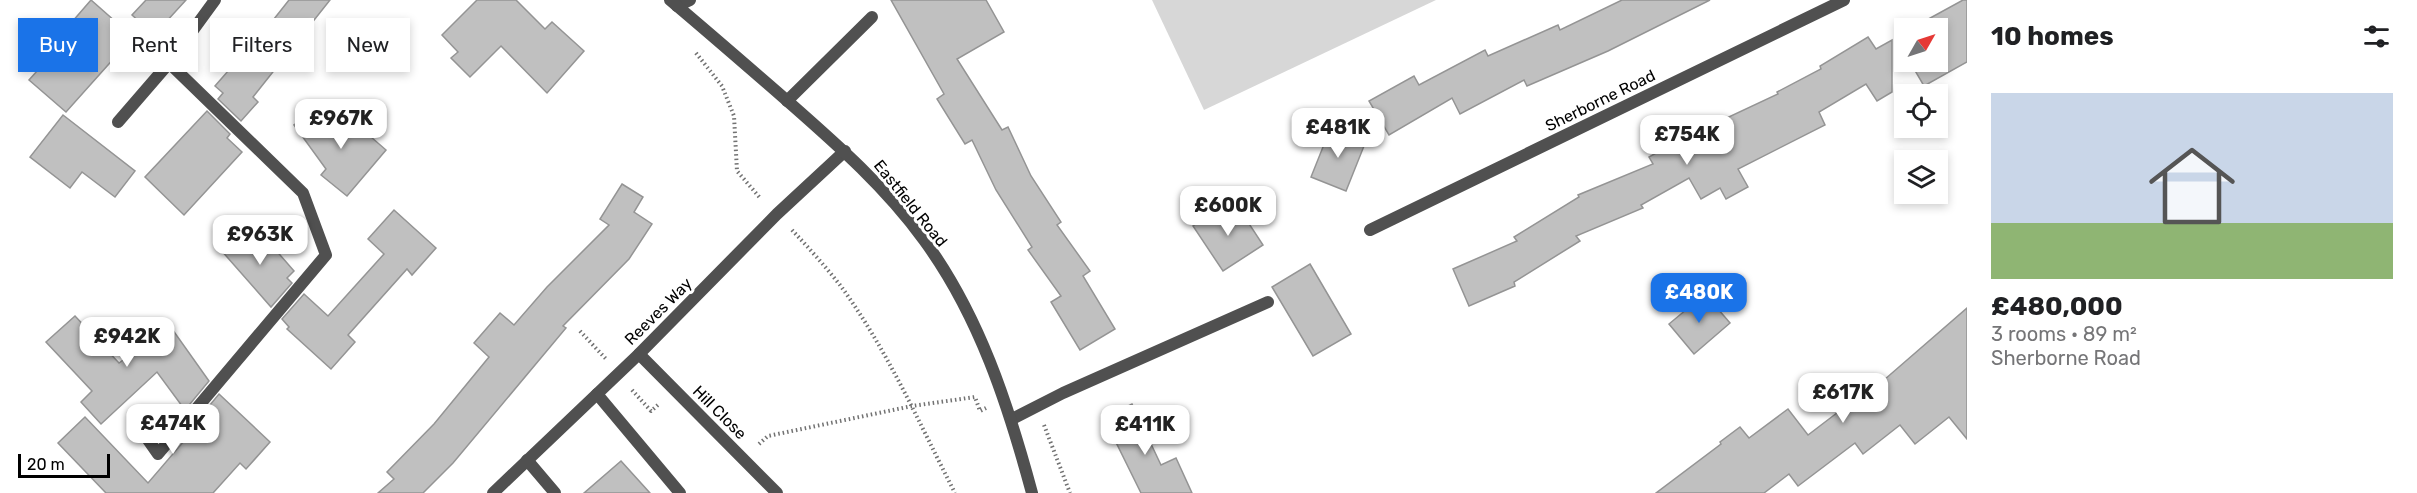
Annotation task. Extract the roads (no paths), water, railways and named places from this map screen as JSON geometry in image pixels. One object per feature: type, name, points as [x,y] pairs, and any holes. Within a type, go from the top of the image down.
[{"type":"street","points":[[198,23],[215,0]]},
{"type":"street","points":[[674,3],[690,0]]},
{"type":"street","name":"Sherborne Road","points":[[1370,230],[1844,0]]},
{"type":"street","name":"Eastfield Road","points":[[674,3],[845,151],[888,195],[924,240],[981,340],[1012,419],[1032,493]]},
{"type":"street","points":[[787,100],[872,17]]},
{"type":"street","points":[[118,122],[161,72]]},
{"type":"street","points":[[137,424],[158,454],[326,255],[303,193],[178,72]]},
{"type":"street","name":"Reeves Way","points":[[493,493],[639,354],[777,214],[845,151]]},
{"type":"street","points":[[1012,419],[1063,393],[1268,302]]},
{"type":"street","name":"Hill Close","points":[[639,354],[777,493]]},
{"type":"street","points":[[597,394],[680,493]]},
{"type":"street","points":[[527,459],[555,493]]}]
